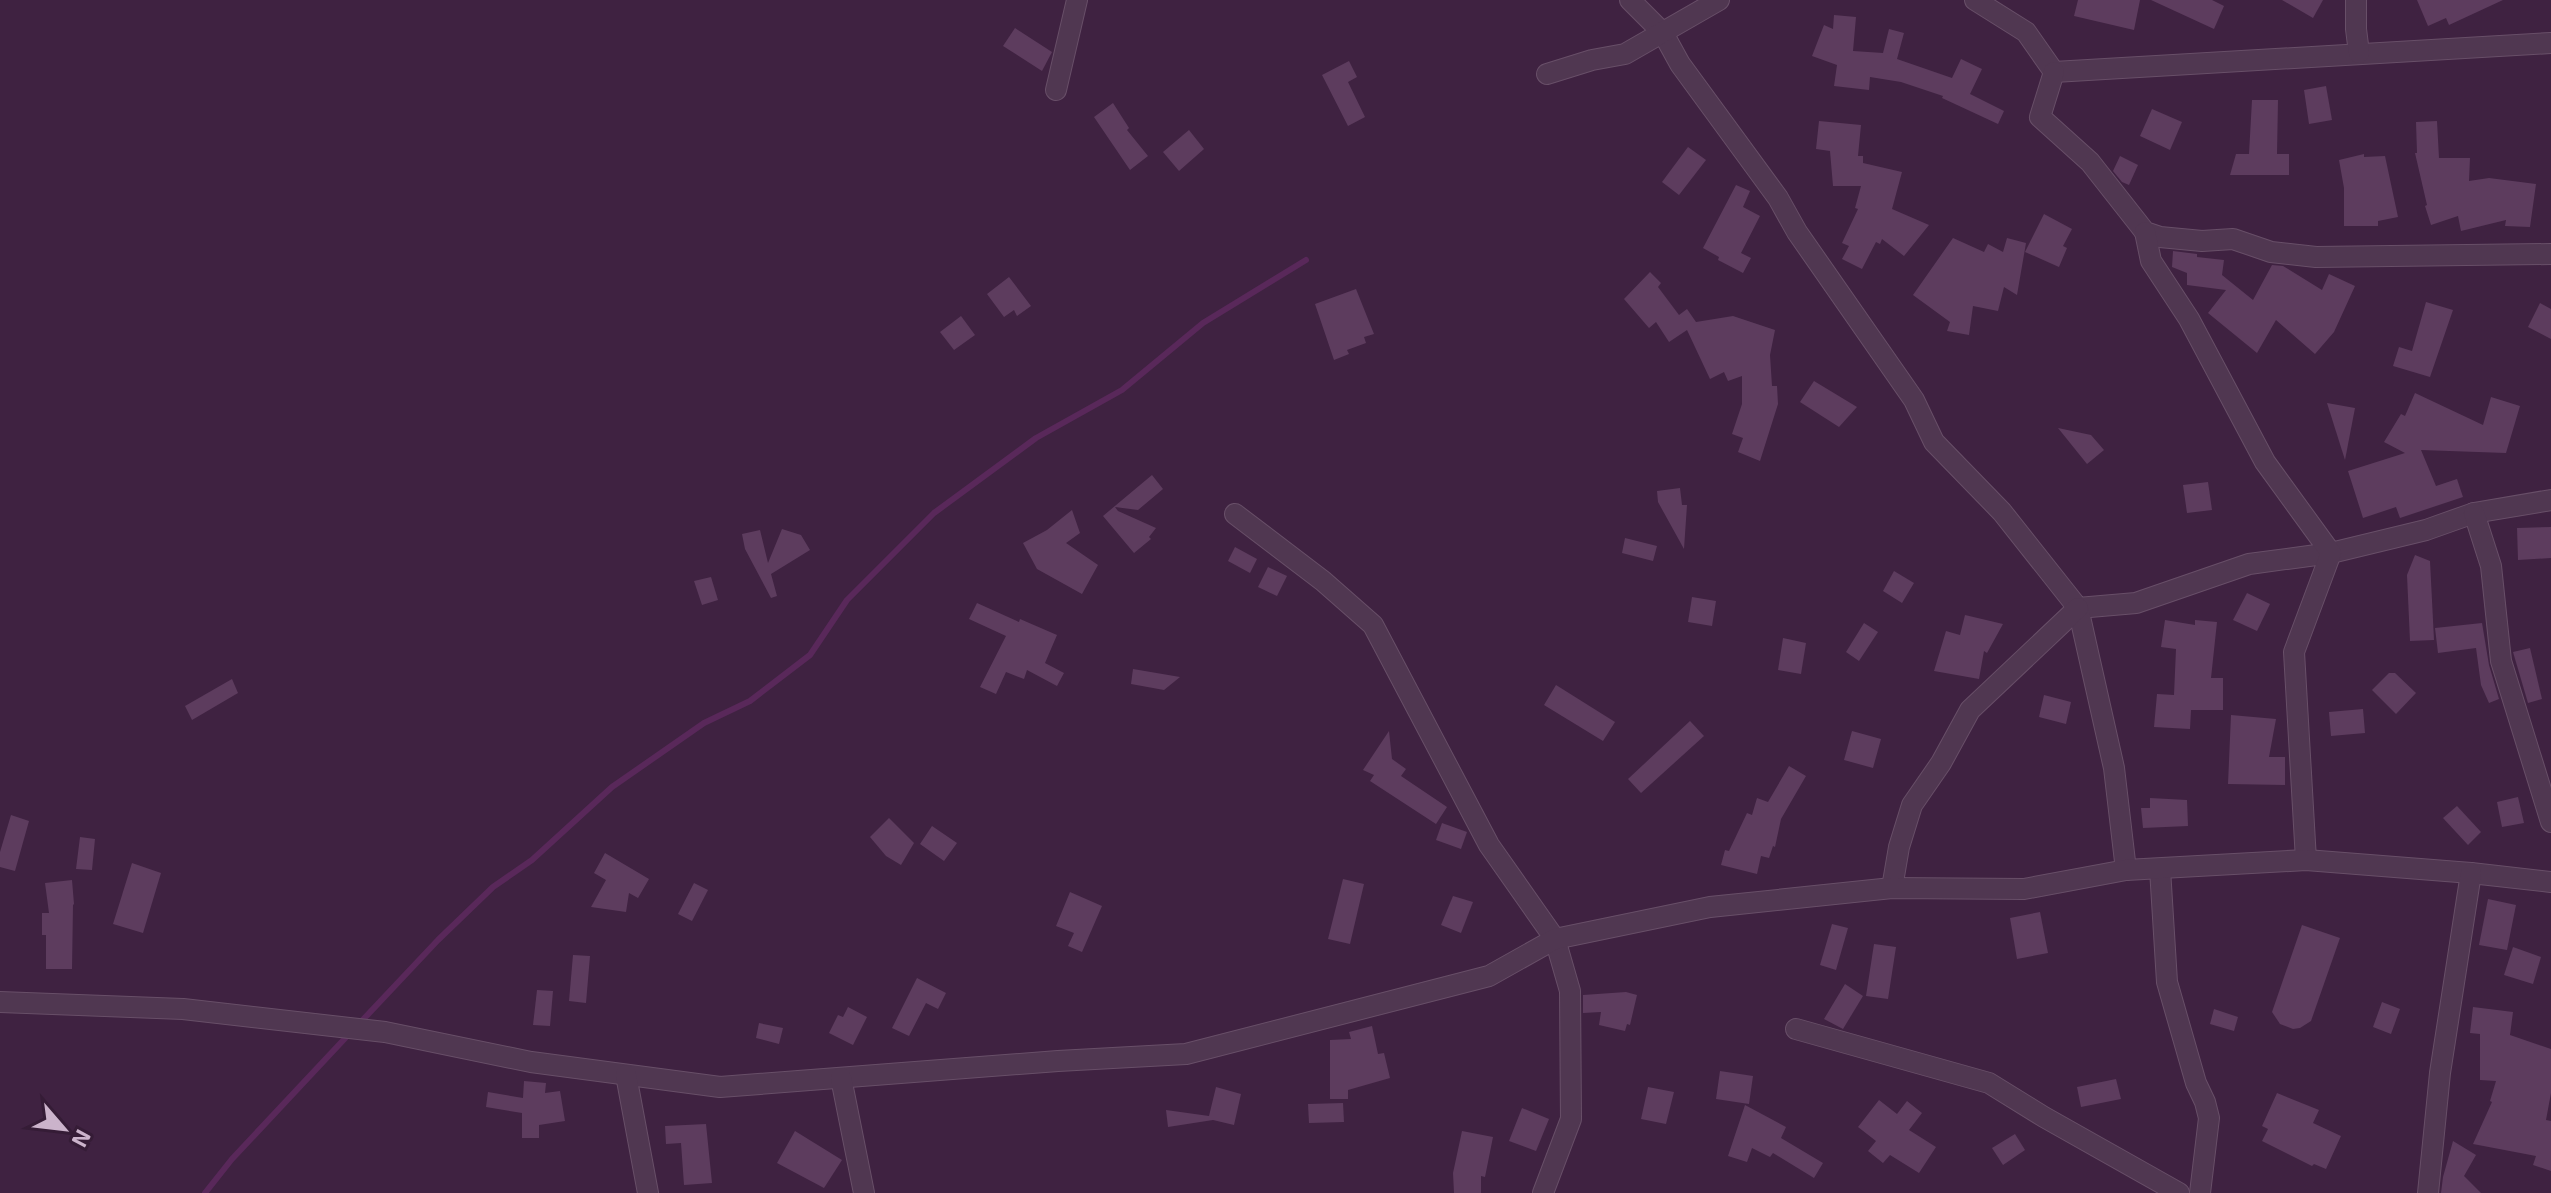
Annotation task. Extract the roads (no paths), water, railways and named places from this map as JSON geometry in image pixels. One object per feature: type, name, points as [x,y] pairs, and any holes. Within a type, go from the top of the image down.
[{"type":"street","points":[[1056,90],[1077,0]]},
{"type":"street","points":[[1630,0],[1663,33],[1680,64],[1778,198],[1797,232],[1914,400],[1934,442],[2002,512],[2078,608],[2114,768],[2126,870]]},
{"type":"street","points":[[1547,74],[1625,54],[1719,0]]},
{"type":"street","points":[[1975,0],[2026,32],[2054,72]]},
{"type":"street","points":[[2356,0],[2359,53]]},
{"type":"street","points":[[2054,72],[2551,43]]},
{"type":"street","points":[[2054,72],[2040,117],[2090,162],[2145,232],[2151,261],[2189,319],[2265,462],[2331,553]]},
{"type":"street","points":[[2145,232],[2174,239],[2233,239],[2271,252],[2316,257],[2551,254]]},
{"type":"street","points":[[1892,888],[1899,847],[1912,805],[1941,763],[1970,710],[2078,608],[2136,603],[2249,564],[2331,553],[2426,530],[2474,513],[2551,500]]},
{"type":"street","points":[[2474,513],[2491,566],[2501,661],[2551,822]]},
{"type":"street","points":[[1235,514],[1323,581],[1373,625],[1489,845],[1555,939],[1570,991],[1571,1119],[1543,1193]]},
{"type":"street","points":[[2306,860],[2294,652],[2331,553]]},
{"type":"street","points":[[0,1002],[183,1009],[385,1032],[531,1062],[720,1087],[1186,1054],[1489,976],[1555,939],[1710,907],[1892,888],[2024,889],[2126,870],[2306,860],[2551,882]]},
{"type":"street","points":[[2160,869],[2167,982],[2209,1118],[2200,1193]]},
{"type":"street","points":[[2428,1193],[2440,1073],[2471,873]]},
{"type":"street","points":[[1796,1029],[1989,1083],[2179,1193]]},
{"type":"street","points":[[626,1075],[648,1193]]},
{"type":"street","points":[[841,1078],[864,1193]]},
{"type":"waterway","points":[[358,1025],[493,887],[532,860],[612,787],[704,723],[750,701],[810,655],[847,600],[934,513],[1036,438],[1122,390],[1203,323],[1306,260]]},
{"type":"waterway","points":[[205,1193],[232,1159],[350,1033]]}]
